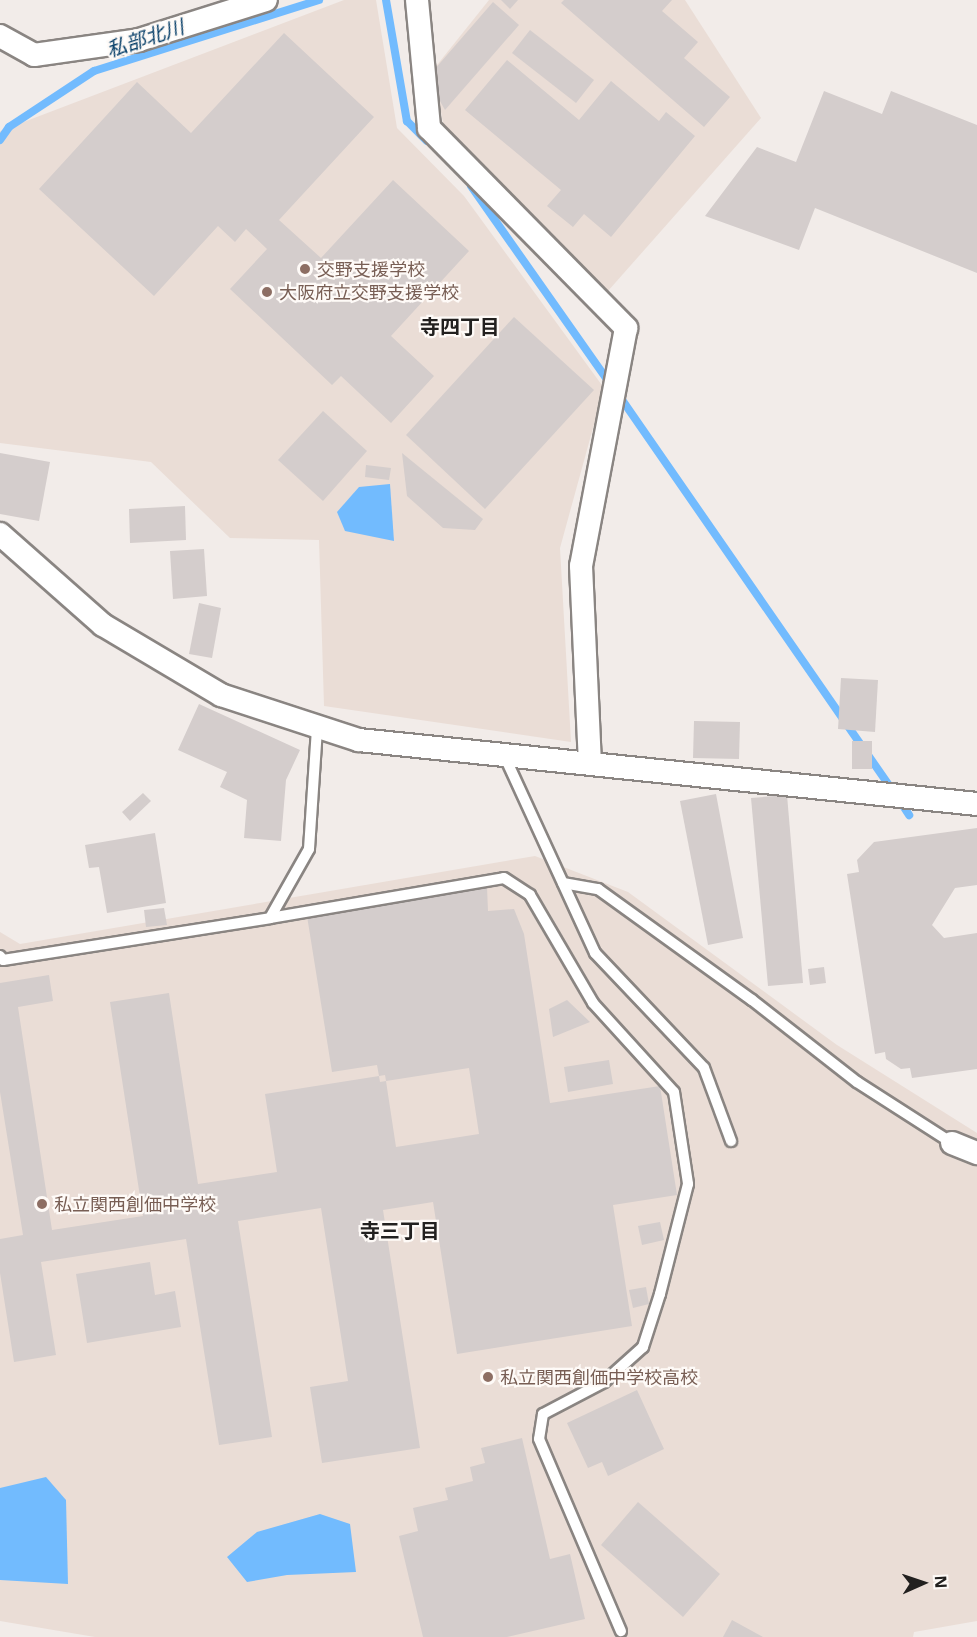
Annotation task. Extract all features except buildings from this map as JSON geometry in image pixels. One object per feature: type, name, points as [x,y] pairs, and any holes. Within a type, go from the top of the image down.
[{"type":"street","points":[[0,36],[34,55],[139,40],[266,0]]},
{"type":"street","points":[[417,0],[429,128],[626,328],[581,566],[590,764]]},
{"type":"street","points":[[0,534],[104,626],[221,695],[359,740],[977,804]]},
{"type":"street","points":[[952,1143],[977,1153]]},
{"type":"lane","points":[[270,918],[309,849],[317,728]]},
{"type":"lane","points":[[504,755],[595,953],[704,1068],[731,1141]]},
{"type":"lane","points":[[0,956],[3,960],[504,878],[530,895],[593,1004],[674,1092],[688,1184],[644,1347],[604,1382],[543,1414],[539,1439],[621,1631]]},
{"type":"lane","points":[[563,883],[598,889],[752,1000],[857,1082],[952,1143]]},
{"type":"shaded area","name":"大阪府立交野支援学校","points":[[344,0],[376,0],[397,128],[464,196],[604,388],[560,548],[571,742],[324,706],[319,540],[230,538],[151,462],[0,443],[0,131]]},
{"type":"shaded area","points":[[489,0],[685,0],[761,118],[608,291],[444,128],[433,70]]},
{"type":"shaded area","name":"私立関西創価中学校高校","points":[[535,856],[628,892],[837,1045],[977,1133],[977,1621],[914,1632],[913,1637],[95,1637],[0,1621],[0,932],[20,944]]},
{"type":"water","points":[[390,484],[394,541],[345,531],[337,512],[359,487]]},
{"type":"water","points":[[46,1477],[66,1500],[68,1584],[0,1580],[0,1488]]},
{"type":"water","points":[[320,1514],[350,1524],[356,1572],[287,1575],[247,1582],[227,1557],[257,1532]]},
{"type":"waterway","name":"私部北川","points":[[0,140],[9,127],[94,71],[319,0]]},
{"type":"waterway","points":[[386,0],[407,121],[427,141]]},
{"type":"waterway","points":[[471,186],[611,385]]},
{"type":"waterway","points":[[618,394],[893,791]]},
{"type":"waterway","points":[[900,801],[909,815]]},
{"type":"place","name":"交野支援学校","points":[[305,269]]},
{"type":"place","name":"大阪府立交野支援学校","points":[[267,292]]},
{"type":"place","name":"私立関西創価中学校","points":[[42,1204]]},
{"type":"place","name":"私立関西創価中学校高校","points":[[488,1377]]},
{"type":"district","name":"寺四丁目","points":[[460,326]]},
{"type":"district","name":"寺三丁目","points":[[400,1230]]}]
